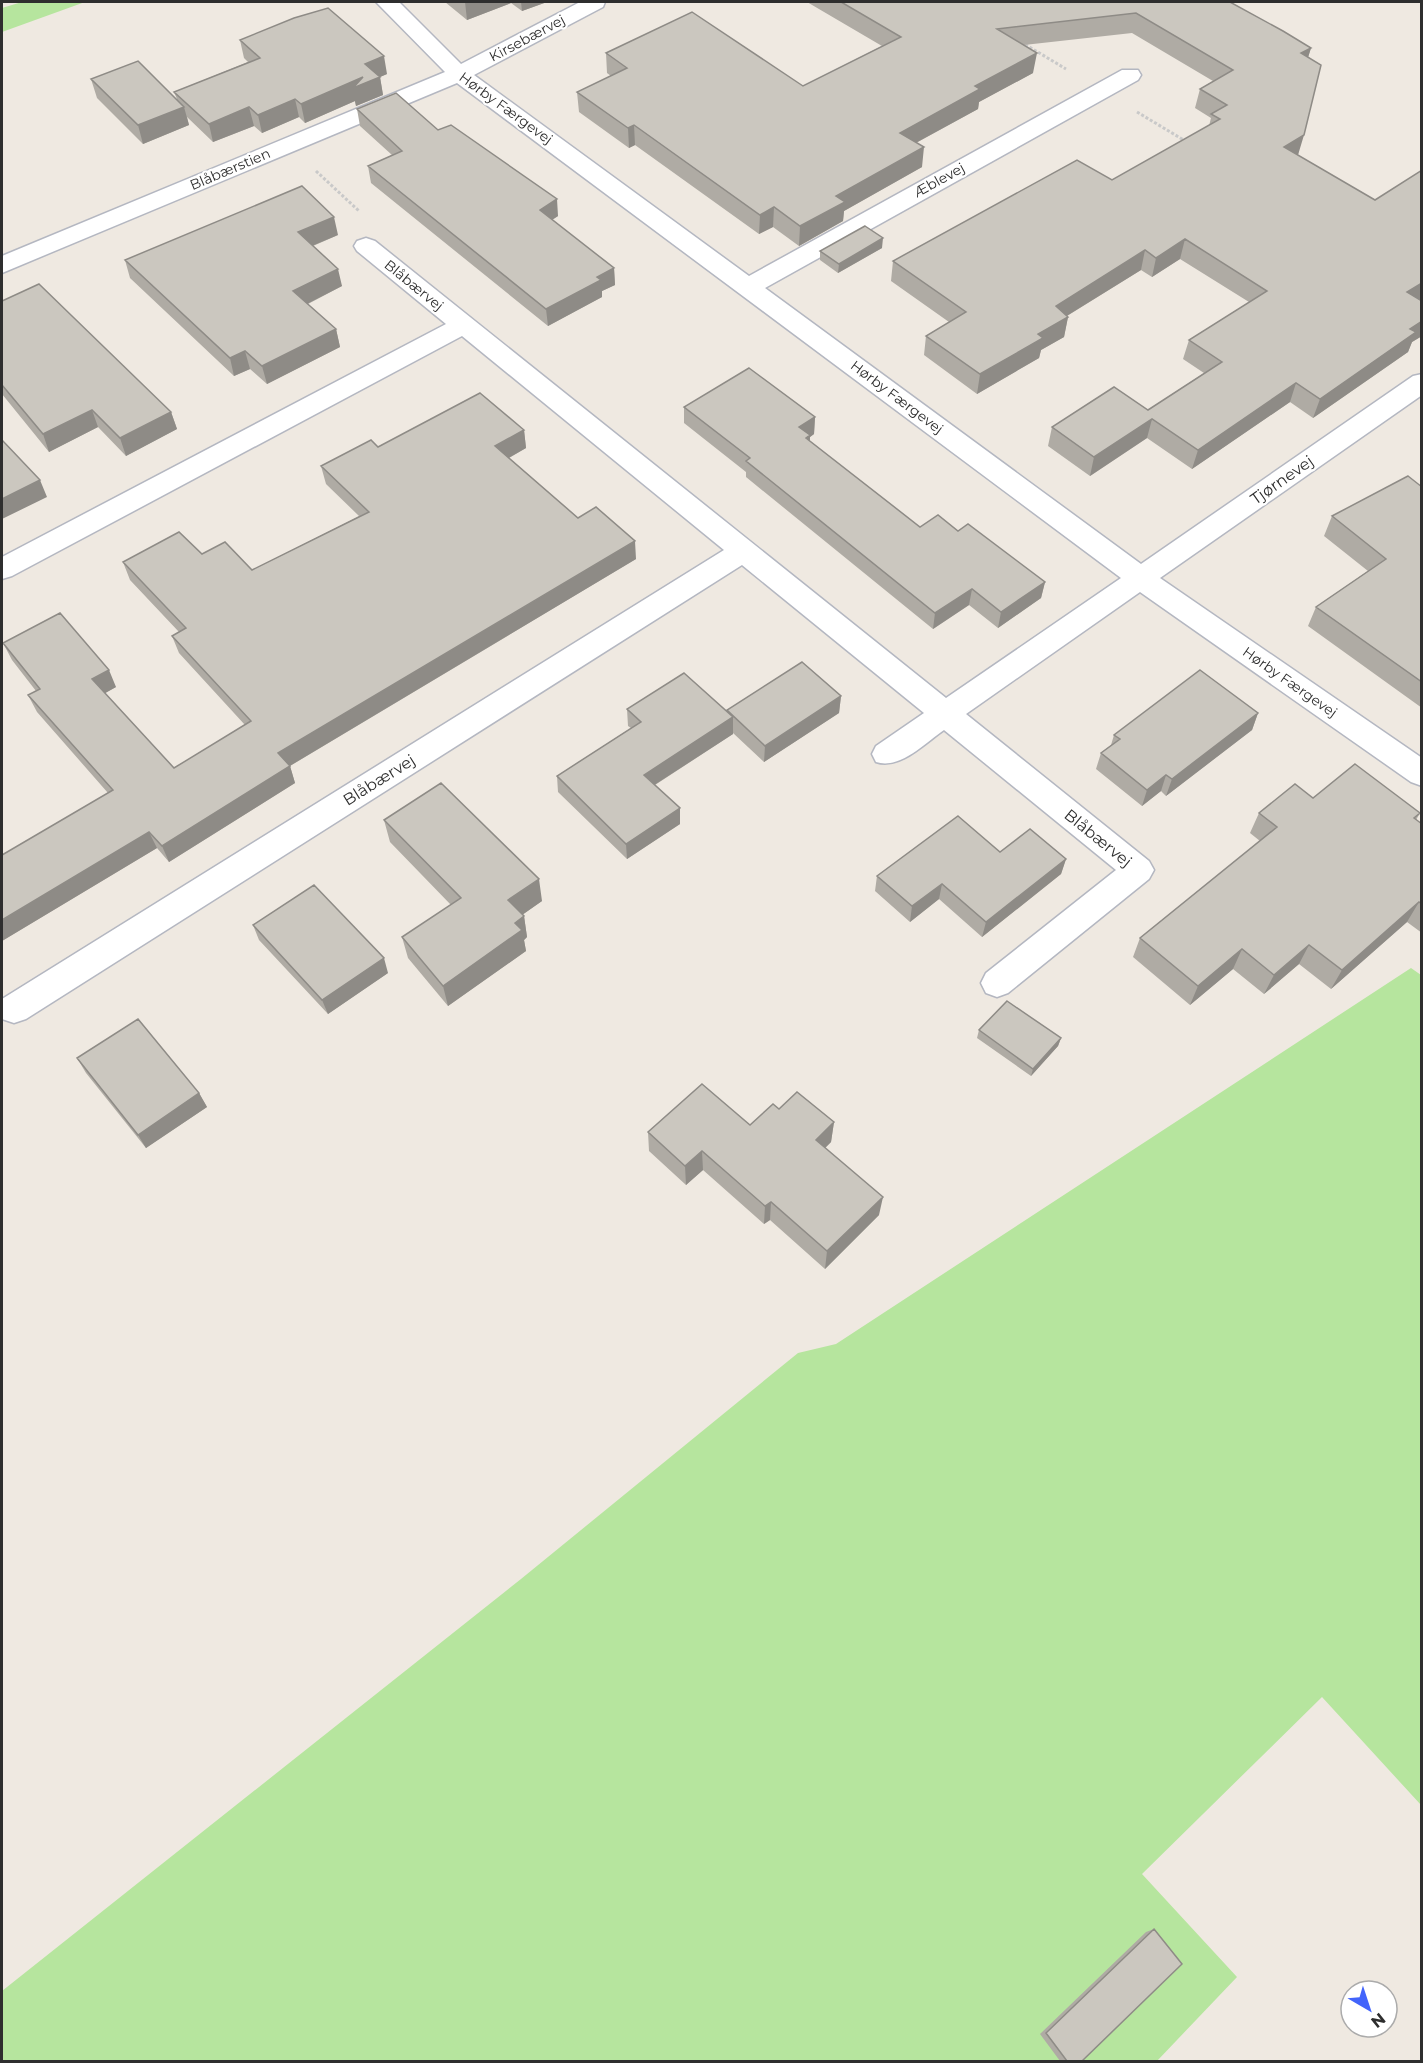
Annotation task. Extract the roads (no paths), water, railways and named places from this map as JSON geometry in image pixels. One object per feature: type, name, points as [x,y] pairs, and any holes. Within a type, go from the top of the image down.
[{"type":"street","name":"Hørby Færgevej","points":[[387,2],[459,74],[1142,579],[1422,774]]},
{"type":"street","name":"Kirsebærvej","points":[[459,74],[595,2]]},
{"type":"street","name":"Blåbærstien","points":[[2,265],[459,74]]},
{"type":"street","name":"Æblevej","points":[[748,286],[1130,75]]},
{"type":"street","name":"Blåbærvej","points":[[366,246],[1138,870],[997,983]]},
{"type":"street","name":"Blåbærvej","points":[[2,569],[463,325]]},
{"type":"street","name":"Tjørnevej","points":[[1142,579],[1422,382]]},
{"type":"street","name":"Blåbærvej","points":[[14,1009],[744,551]]},
{"type":"street","points":[[887,754],[1142,579]]}]
